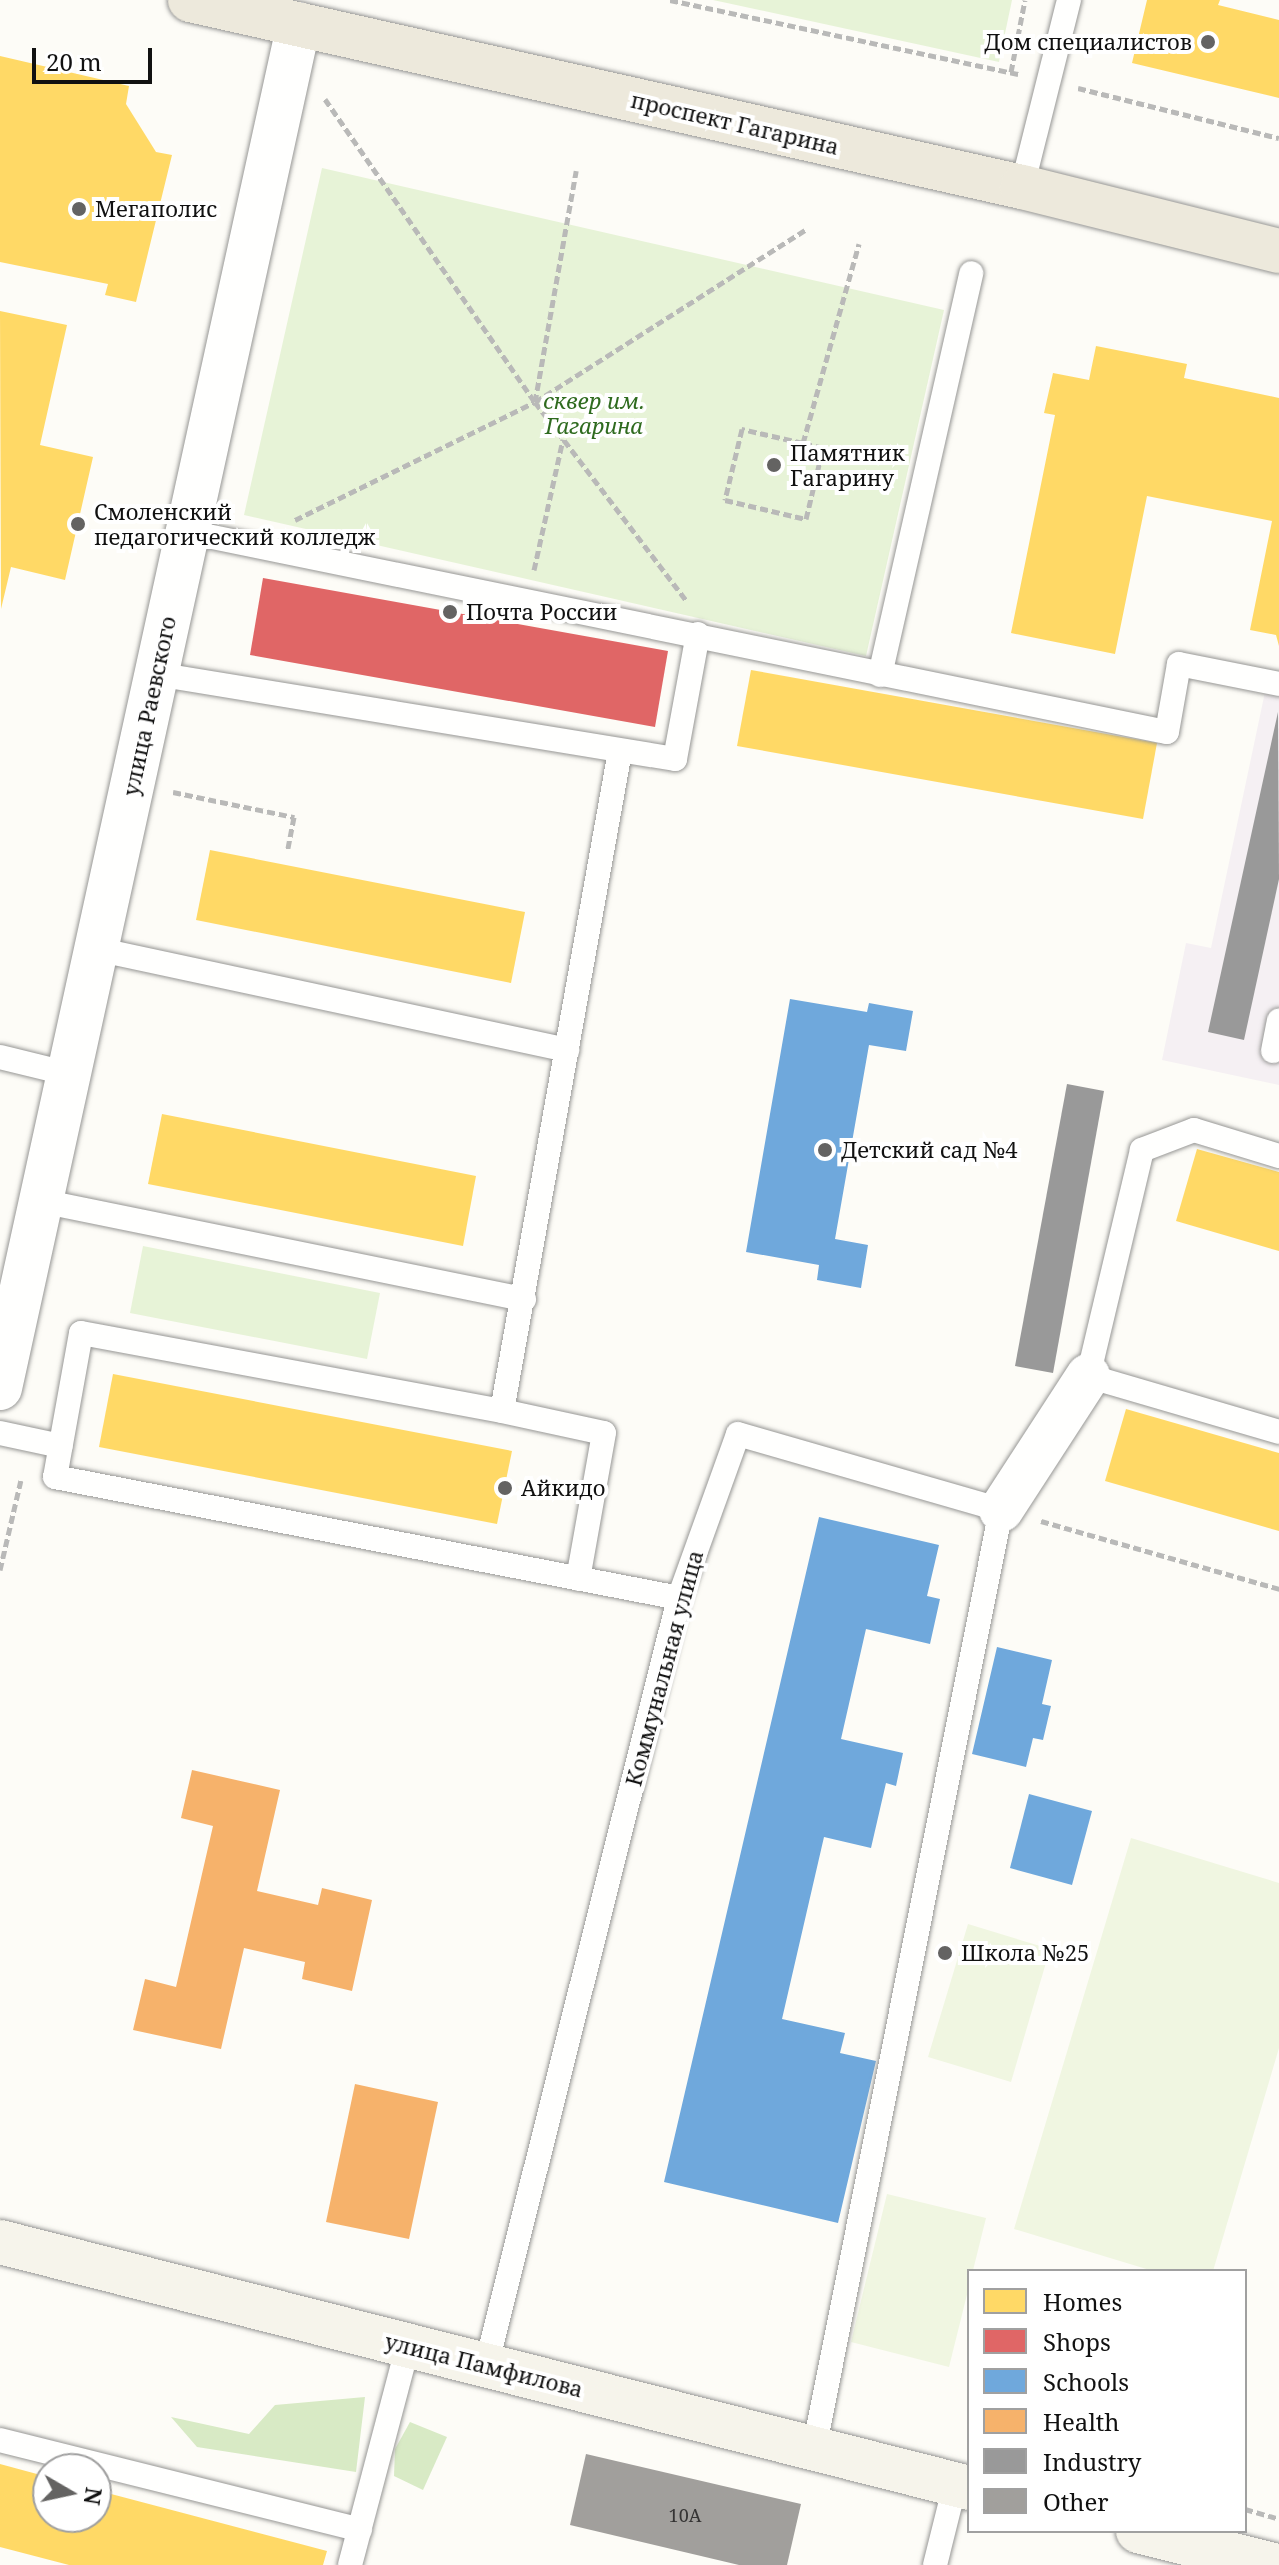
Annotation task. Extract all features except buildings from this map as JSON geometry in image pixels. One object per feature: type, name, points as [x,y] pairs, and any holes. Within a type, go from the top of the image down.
[{"type":"main road","name":"проспект Гагарина","points":[[216,3],[1022,187],[1279,251]]},
{"type":"street","name":"улица Раевского","points":[[0,1388],[299,24]]},
{"type":"street","points":[[1001,1510],[1088,1376]]},
{"type":"street","name":"улица Памфилова","points":[[0,2242],[962,2486]]},
{"type":"street","points":[[1146,2533],[1277,2564]]},
{"type":"lane","points":[[1022,187],[1051,82],[1069,0]]},
{"type":"lane","points":[[880,675],[971,273]]},
{"type":"lane","points":[[188,532],[1167,732],[1179,664],[1279,684]]},
{"type":"lane","points":[[156,674],[675,759],[706,636]]},
{"type":"lane","points":[[502,1411],[620,751]]},
{"type":"lane","points":[[96,949],[567,1050]]},
{"type":"lane","points":[[1273,1051],[1279,1021]]},
{"type":"lane","points":[[0,1057],[69,1074]]},
{"type":"lane","points":[[1279,1156],[1194,1130],[1142,1150],[1088,1376],[1279,1432]]},
{"type":"lane","points":[[41,1201],[524,1299]]},
{"type":"lane","points":[[578,1579],[604,1433],[502,1411],[81,1333],[55,1477],[578,1579],[679,1598]]},
{"type":"lane","points":[[0,1433],[61,1446]]},
{"type":"lane","name":"Коммунальная улица","points":[[486,2366],[679,1598],[738,1434],[1001,1510]]},
{"type":"lane","points":[[814,2449],[1001,1510]]},
{"type":"lane","points":[[350,2565],[408,2346]]},
{"type":"lane","points":[[0,2440],[360,2530]]},
{"type":"lane","points":[[935,2565],[962,2486]]},
{"type":"path","points":[[670,0],[1011,72],[1279,138]]},
{"type":"path","points":[[1011,72],[1025,0]]},
{"type":"path","points":[[320,91],[535,402],[706,636]]},
{"type":"path","points":[[535,402],[576,171]]},
{"type":"path","points":[[249,544],[535,402],[805,230]]},
{"type":"path","points":[[803,443],[859,244]]},
{"type":"path","points":[[742,429],[803,443],[823,448],[806,519],[725,500],[742,429]]},
{"type":"path","points":[[527,599],[563,439]]},
{"type":"path","points":[[168,791],[294,817],[288,849]]},
{"type":"path","points":[[1001,1510],[1279,1589]]},
{"type":"path","points":[[1247,2510],[1279,2519]]},
{"type":"shaded area","points":[[1265,692],[1279,695],[1279,1085],[1162,1060],[1186,943],[1211,948]]},
{"type":"green space","points":[[713,0],[1012,0],[999,62]]},
{"type":"green space","name":"сквер им. Гагарина","points":[[322,168],[944,310],[866,656],[244,515]]},
{"type":"green space","points":[[143,1246],[380,1293],[367,1359],[130,1313]]},
{"type":"green space","points":[[1131,1838],[1279,1883],[1279,2048],[1214,2269],[1146,2269],[1014,2229]]},
{"type":"green space","points":[[968,1924],[1050,1949],[1011,2082],[928,2057]]},
{"type":"green space","points":[[887,2194],[986,2218],[973,2269],[967,2269],[967,2295],[949,2367],[851,2342]]},
{"type":"green space","points":[[365,2397],[356,2472],[197,2447],[171,2417],[249,2434],[275,2405]]},
{"type":"green space","points":[[410,2422],[447,2437],[423,2490],[394,2476],[395,2449]]},
{"type":"place","name":"Дом специалистов","points":[[1208,42]]},
{"type":"place","name":"Мегаполис","points":[[79,209]]},
{"type":"place","name":"Памятник Гагарину","points":[[774,465]]},
{"type":"place","name":"Смоленский педагогический колледж","points":[[78,524]]},
{"type":"place","name":"Почта России","points":[[450,612]]},
{"type":"place","name":"Детский сад №4","points":[[825,1150]]},
{"type":"place","name":"Айкидо","points":[[505,1488]]},
{"type":"place","name":"Школа №25","points":[[945,1953]]}]
